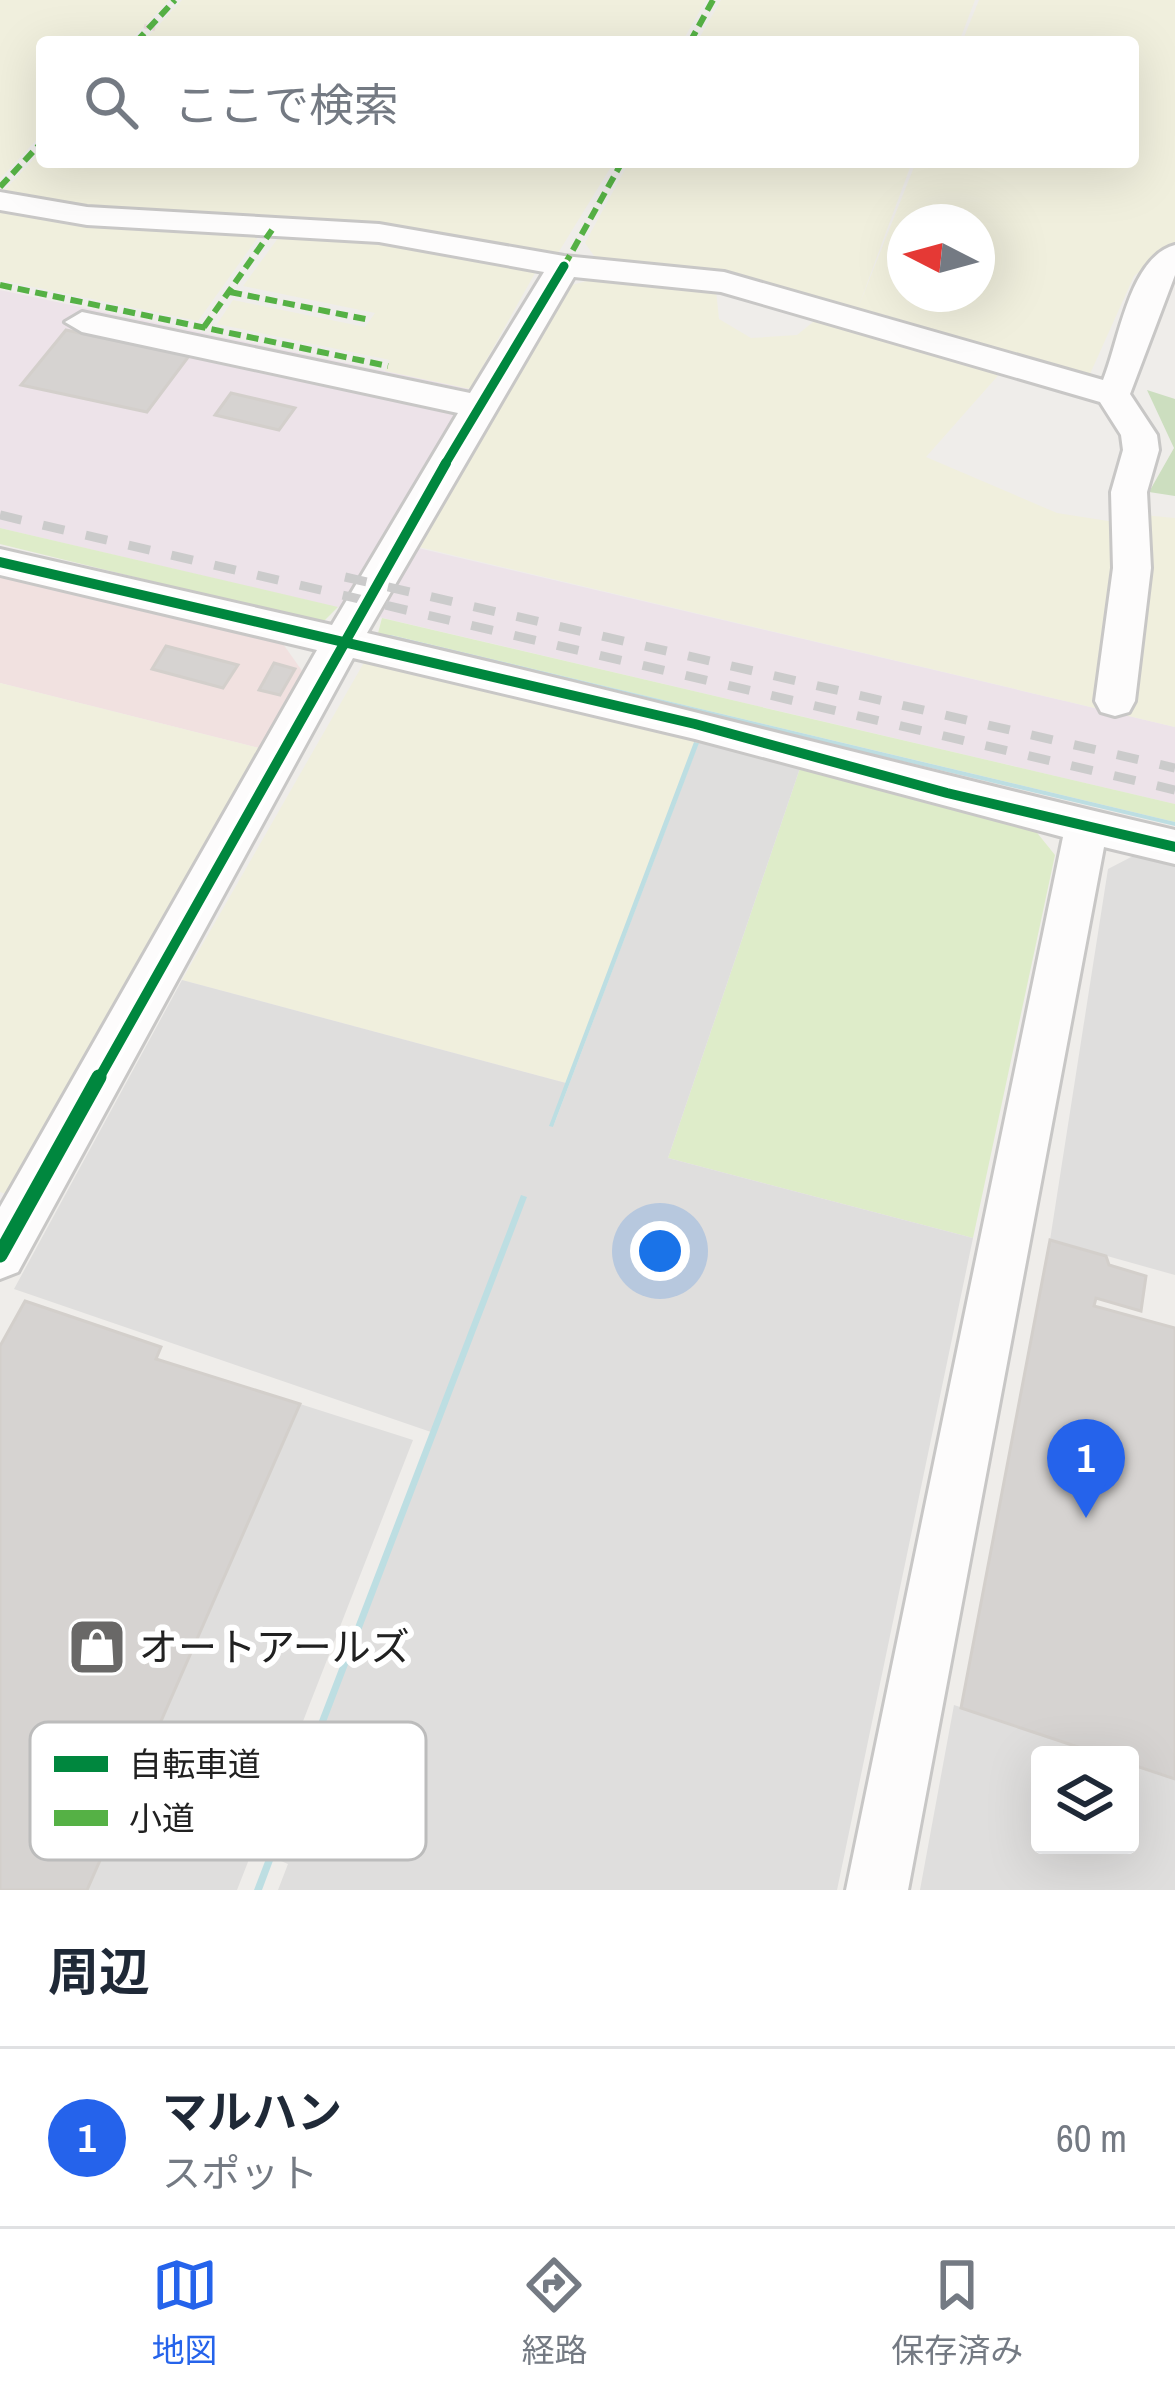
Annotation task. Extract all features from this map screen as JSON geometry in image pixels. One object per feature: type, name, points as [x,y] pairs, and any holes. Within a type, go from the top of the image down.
[{"type":"street","points":[[0,201],[87,216],[379,233],[564,266],[724,282],[1113,394],[1138,435],[1141,450],[1129,491],[1132,568],[1115,701]]},
{"type":"street","points":[[0,1255],[391,554],[564,266]]},
{"type":"street","points":[[1113,394],[1168,276]]},
{"type":"street","points":[[82,322],[482,407]]},
{"type":"street","points":[[0,562],[629,708],[1175,848]]},
{"type":"street","points":[[877,1890],[1087,826]]},
{"type":"path","points":[[143,26],[155,28]]},
{"type":"shaded area","points":[[0,290],[470,389],[380,539],[1175,727],[1175,804],[0,528]]},
{"type":"shaded area","points":[[0,576],[281,641],[305,675],[263,749],[0,683]]},
{"type":"shaded area","points":[[700,739],[800,768],[668,1158],[973,1238],[837,1890],[278,1890],[288,1864],[279,1860],[426,1860],[426,1722],[325,1722],[451,1384],[431,1432],[14,1289],[182,980],[566,1083],[553,1127]]},
{"type":"shaded area","points":[[1135,855],[1175,864],[1175,1275],[1050,1240],[1108,869]]},
{"type":"shaded area","points":[[300,1404],[413,1440],[303,1722],[161,1722]]},
{"type":"shaded area","points":[[954,1705],[1075,1746],[1031,1746],[1031,1854],[1139,1854],[1139,1767],[1175,1779],[1175,1890],[920,1890]]},
{"type":"shaded area","points":[[100,1860],[249,1860],[237,1890],[87,1890]]},
{"type":"green space","points":[[0,0],[169,0],[135,36],[36,36],[36,140],[0,179]]},
{"type":"green space","points":[[182,0],[706,0],[685,36],[149,36]]},
{"type":"green space","points":[[721,0],[975,0],[961,36],[700,36]]},
{"type":"green space","points":[[979,0],[1175,0],[1175,243],[1134,276],[1090,374],[597,260],[585,243],[626,168],[910,168],[896,204],[887,204],[887,230],[858,308],[887,235],[887,312],[995,312],[995,204],[899,204],[914,168],[1139,168],[1139,36],[964,36]]},
{"type":"green space","points":[[36,156],[36,168],[610,168],[555,258],[5,197],[4,191]]},
{"type":"green space","points":[[0,206],[261,233],[198,321],[0,280]]},
{"type":"green space","points":[[281,234],[344,235],[539,266],[470,389],[385,371],[390,360],[217,324],[233,300],[365,327],[375,313],[243,286]]},
{"type":"green space","points":[[594,279],[716,290],[719,319],[751,338],[797,335],[818,318],[1002,371],[926,457],[1057,513],[1121,523],[1120,574],[1092,701],[1143,515],[1175,518],[1175,727],[419,547],[572,285]]},
{"type":"green space","points":[[1147,390],[1175,399],[1175,496],[1149,492],[1174,448]]},
{"type":"green space","points":[[0,528],[338,607],[322,623],[0,544]]},
{"type":"green space","points":[[382,618],[1175,804],[1175,822],[391,635],[377,637]]},
{"type":"green space","points":[[366,659],[700,739],[566,1083],[182,980]]},
{"type":"green space","points":[[0,683],[263,749],[6,1194],[0,1192]]},
{"type":"green space","points":[[800,768],[1034,829],[1055,855],[973,1238],[668,1158]]},
{"type":"water","points":[[390,635],[1175,822],[1175,826],[388,639]]},
{"type":"water","points":[[694,742],[699,743],[553,1127],[549,1126]]},
{"type":"water","points":[[521,1195],[527,1197],[326,1722],[319,1722]]},
{"type":"water","points":[[266,1860],[273,1860],[262,1890],[254,1890]]},
{"type":"building","points":[[66,330],[189,356],[147,412],[21,385]]},
{"type":"building","points":[[231,393],[295,408],[279,430],[215,415]]},
{"type":"building","points":[[166,646],[238,665],[223,688],[152,669]]},
{"type":"building","points":[[274,663],[295,669],[280,695],[259,690]]},
{"type":"building","points":[[1050,1240],[1106,1256],[1109,1265],[1146,1276],[1141,1311],[1096,1298],[1094,1306],[1175,1328],[1175,1779],[1139,1767],[1139,1746],[1075,1746],[961,1708]]},
{"type":"building","name":"オートアールズ","points":[[25,1301],[161,1347],[156,1359],[300,1404],[161,1722],[30,1722],[30,1860],[100,1860],[87,1890],[0,1890],[0,1346]]},
{"type":"railway","points":[[0,515],[1175,790]]},
{"type":"railway","points":[[345,577],[1175,768]]},
{"type":"marked path","points":[[142,36],[175,0]]},
{"type":"marked path","points":[[693,36],[713,0]]},
{"type":"marked path","points":[[0,187],[36,148]]},
{"type":"marked path","points":[[564,266],[619,168]]},
{"type":"marked path","points":[[204,327],[272,230]]},
{"type":"marked path","points":[[0,285],[388,366]]},
{"type":"marked path","points":[[230,292],[370,320]]},
{"type":"cycle path","points":[[0,1255],[391,554],[564,266]]},
{"type":"cycle path","points":[[0,562],[695,724],[947,793],[1175,847]]},
{"type":"place","name":"マルハン","points":[[1086,1518]]},
{"type":"place","name":"オートアールズ","points":[[97,1647]]}]
